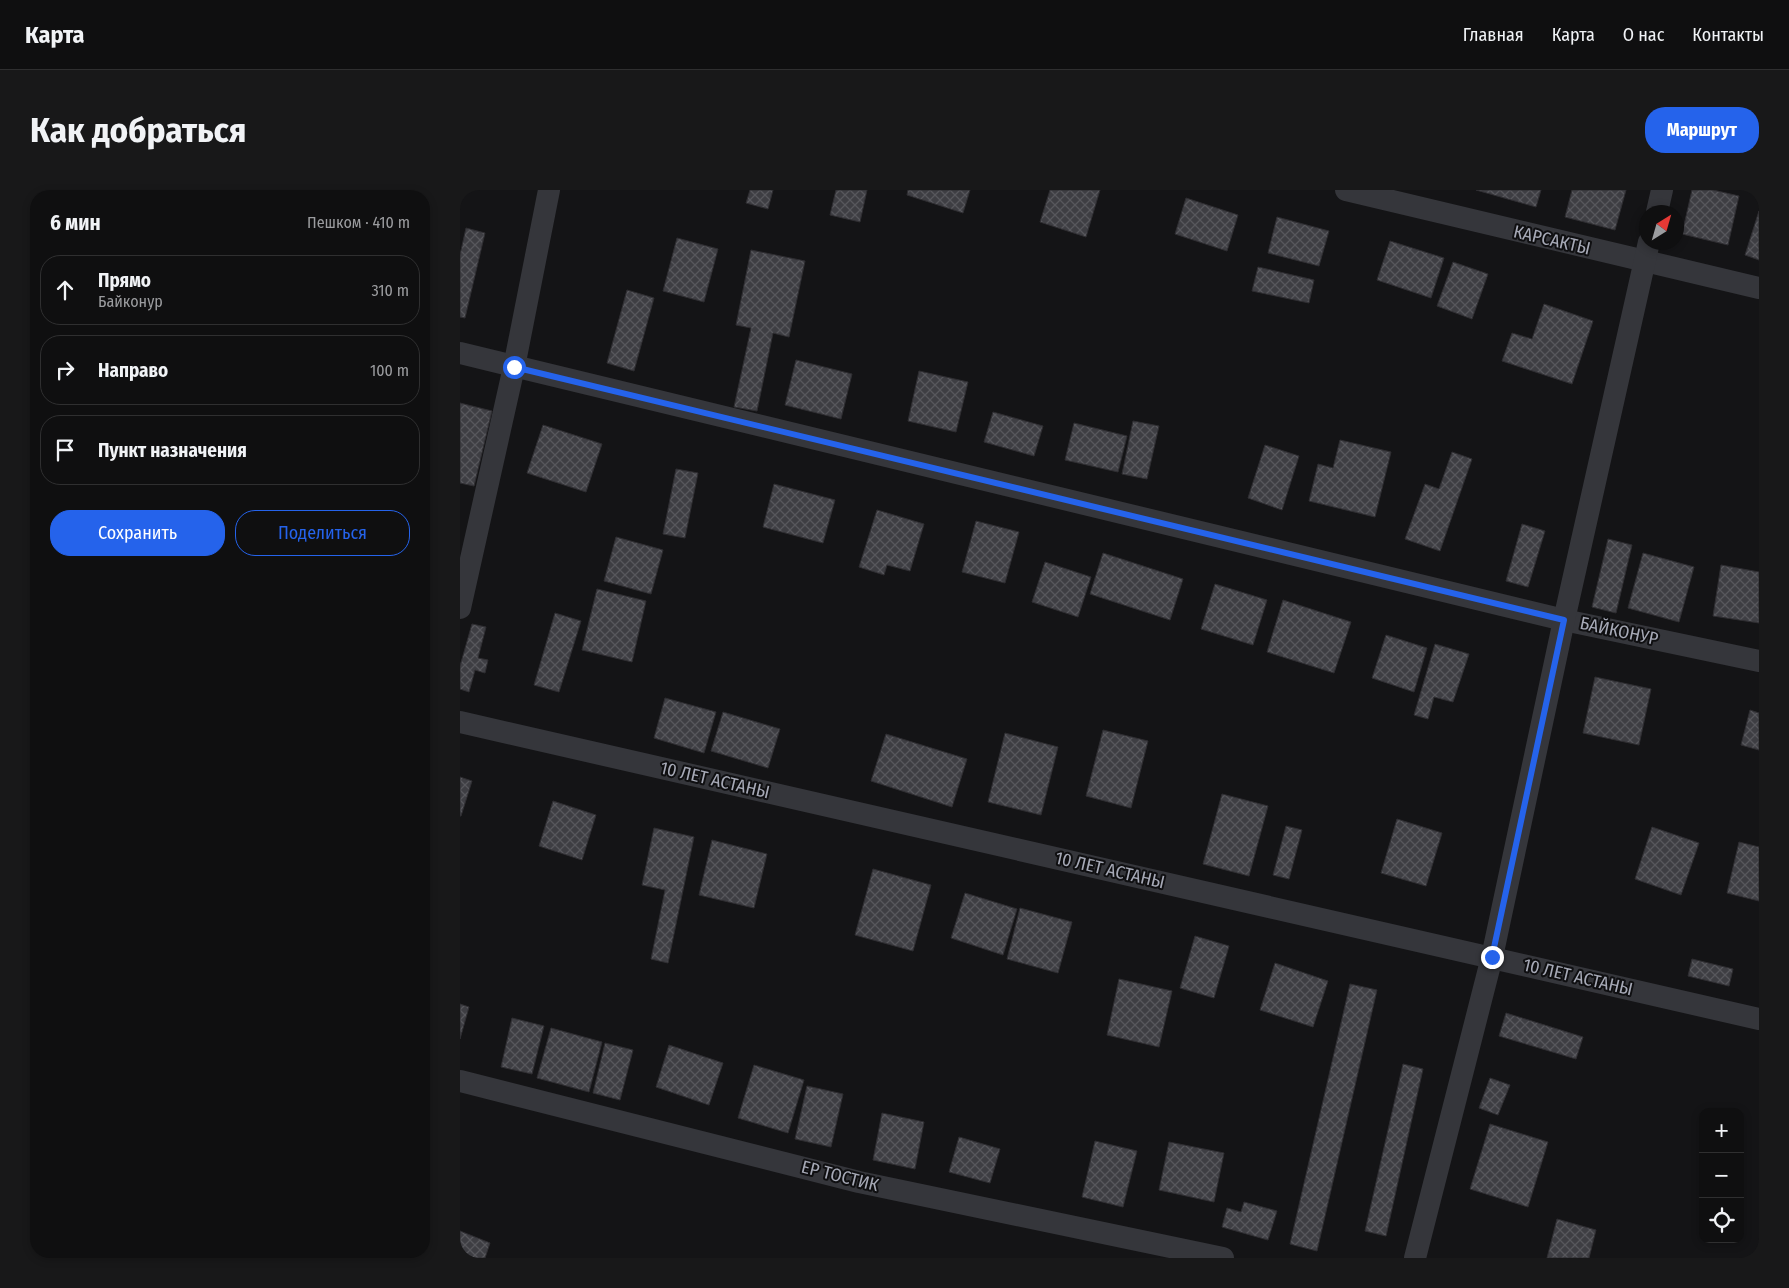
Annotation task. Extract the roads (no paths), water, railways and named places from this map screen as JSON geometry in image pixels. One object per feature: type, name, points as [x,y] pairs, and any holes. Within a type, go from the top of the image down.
[{"type":"street","points":[[460,608],[514,367],[549,190]]},
{"type":"street","name":"КАРСАКТЫ","points":[[1346,190],[1647,252],[1759,288]]},
{"type":"street","points":[[1658,205],[1662,190]]},
{"type":"street","points":[[1415,1258],[1492,957],[1564,620],[1647,252]]},
{"type":"street","name":"БАЙКОНУР","points":[[460,353],[1564,620],[1759,661]]},
{"type":"street","name":"10 ЛЕТ АСТАНЫ","points":[[460,722],[1759,1019]]},
{"type":"street","name":"ЕР ТОСТИК","points":[[460,1081],[860,1182],[1223,1258]]}]
